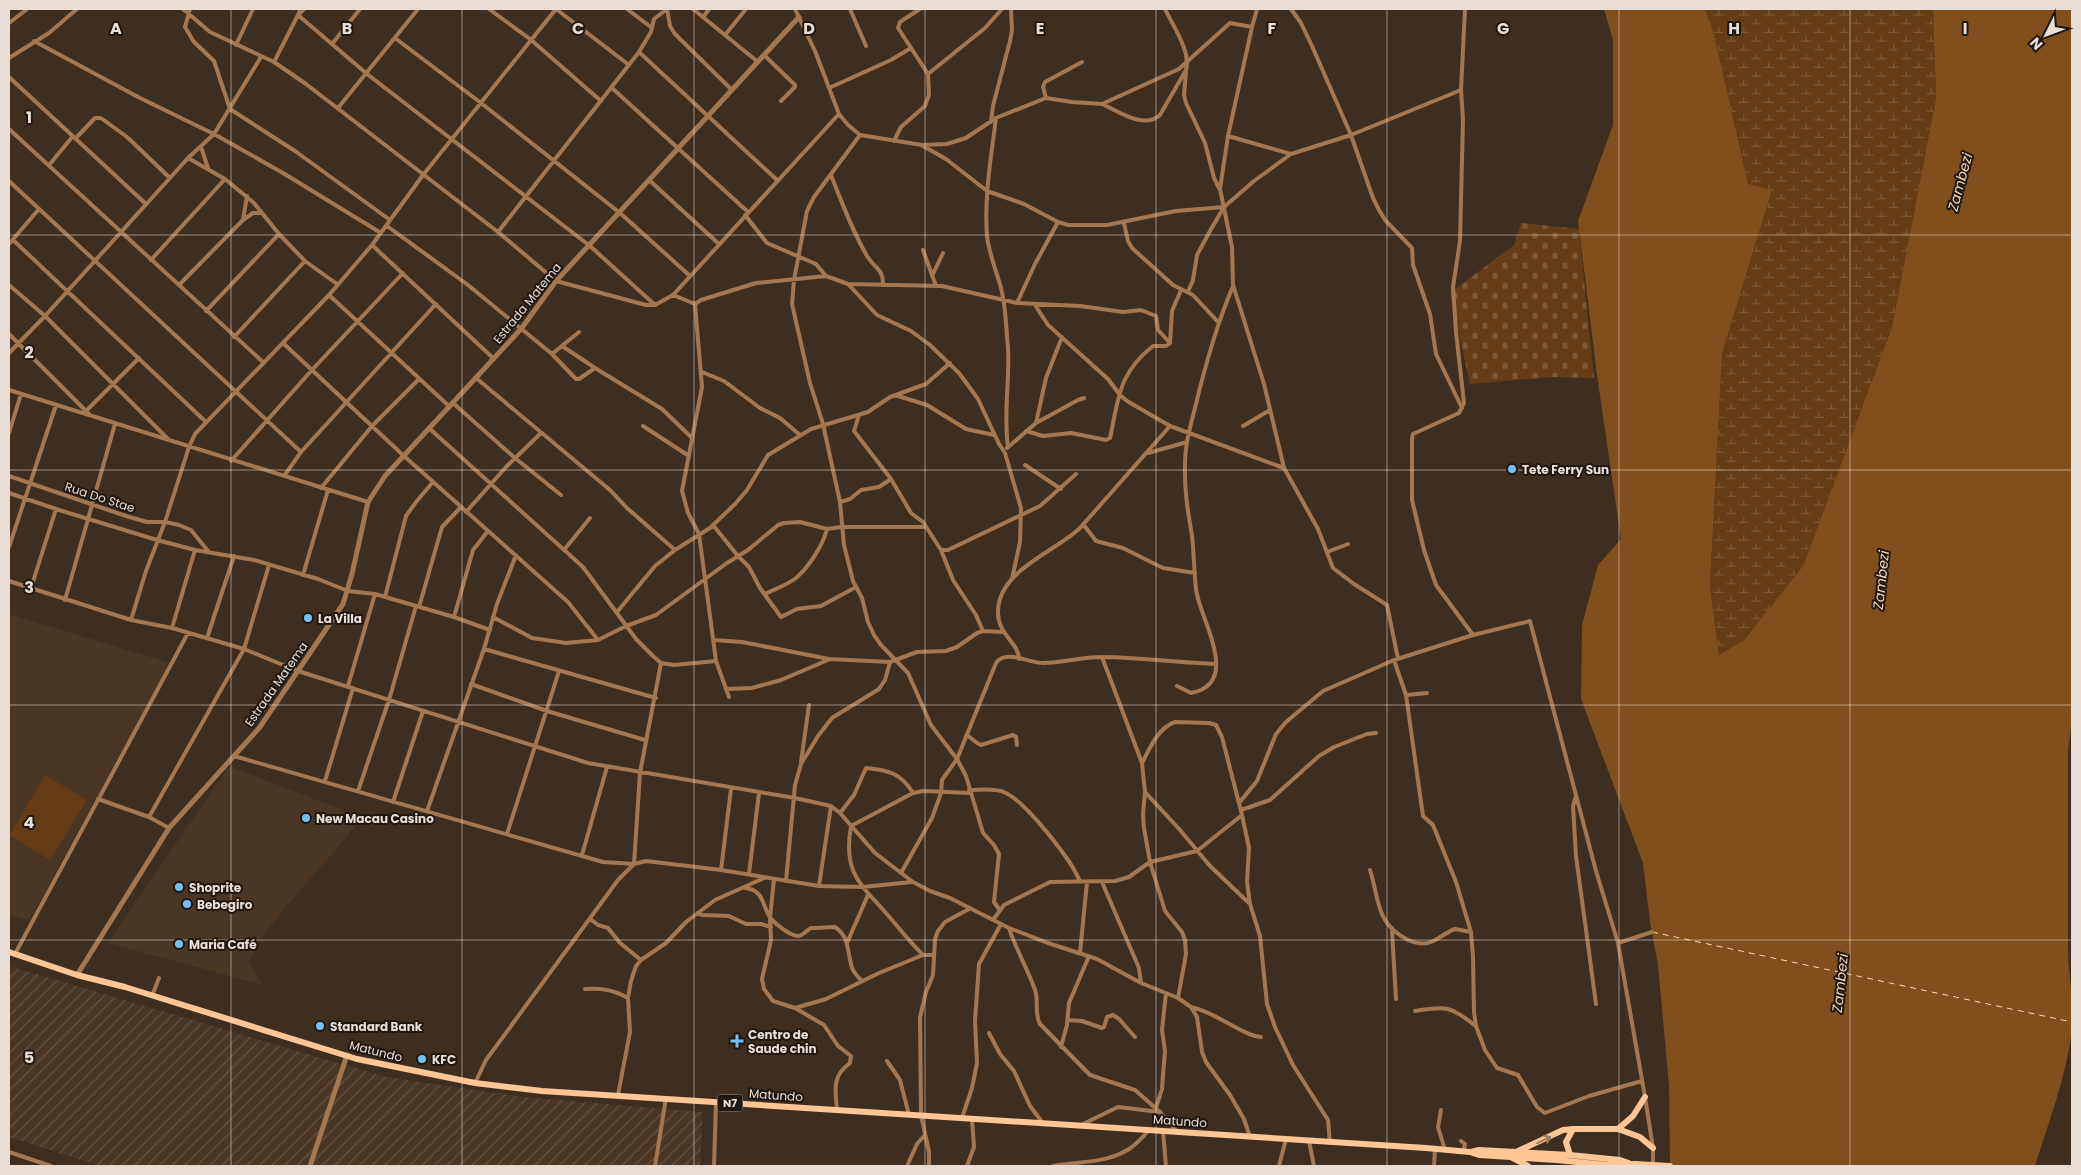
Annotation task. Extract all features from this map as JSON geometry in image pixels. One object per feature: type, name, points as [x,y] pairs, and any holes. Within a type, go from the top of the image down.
[{"type":"main road","name":"Matundo","points":[[12,953],[77,975],[347,1055],[412,1071],[475,1083],[534,1090],[618,1096],[1467,1152]]},
{"type":"main road","points":[[1618,1128],[1633,1116],[1645,1097]]},
{"type":"main road","points":[[1570,1155],[1566,1142],[1572,1128]]},
{"type":"main road","points":[[1516,1152],[1563,1130],[1572,1128],[1618,1128],[1640,1137],[1653,1148]]},
{"type":"main road","name":"N7","points":[[1467,1152],[1479,1150],[1570,1155],[1670,1166]]},
{"type":"main road","name":"N7","points":[[1467,1152],[1479,1155],[1509,1156],[1605,1166],[1632,1163]]},
{"type":"main road","points":[[1509,1156],[1519,1164],[1528,1166]]},
{"type":"main road","points":[[1569,1166],[1578,1166]]},
{"type":"street","points":[[9,58],[49,33],[77,9]]},
{"type":"street","points":[[183,9],[189,11],[210,32],[274,62],[338,108],[498,232],[556,281],[646,305],[656,305],[673,295],[839,114]]},
{"type":"street","points":[[236,45],[253,9]]},
{"type":"street","points":[[274,62],[302,9]]},
{"type":"street","points":[[332,44],[360,9]]},
{"type":"street","points":[[338,108],[418,9]]},
{"type":"street","points":[[489,9],[530,40],[600,101]]},
{"type":"street","points":[[131,620],[195,434],[329,295],[372,245],[423,175],[556,9],[629,65]]},
{"type":"street","points":[[626,9],[652,28]]},
{"type":"street","points":[[498,232],[639,52],[651,32],[654,19],[667,9],[670,26],[675,34],[731,89]]},
{"type":"street","points":[[693,9],[704,16],[758,62]]},
{"type":"street","points":[[704,16],[709,9]]},
{"type":"street","points":[[725,35],[746,9]]},
{"type":"street","points":[[795,9],[839,114],[860,135],[894,141],[922,145],[947,144],[958,141],[966,138],[996,118],[1046,98],[1102,104],[1141,121],[1153,120],[1160,115],[1186,70]]},
{"type":"street","points":[[850,9],[866,46]]},
{"type":"street","points":[[894,141],[901,127],[920,113],[928,101],[928,74],[899,32],[898,25],[920,9]]},
{"type":"street","points":[[928,74],[986,28],[1002,9]]},
{"type":"street","points":[[991,122],[993,106],[1012,30],[1011,9]]},
{"type":"street","points":[[1166,9],[1184,50],[1187,63],[1184,95],[1186,103],[1205,143],[1214,178],[1220,189],[1232,247],[1233,285],[1262,375],[1284,468],[1318,529],[1331,564],[1336,571],[1387,605],[1396,660],[1406,695],[1423,816],[1432,823],[1456,882],[1471,932],[1473,1002],[1476,1026],[1485,1050],[1497,1068],[1518,1075],[1538,1107],[1546,1113],[1589,1096],[1642,1080]]},
{"type":"street","points":[[1220,189],[1228,136],[1257,9]]},
{"type":"street","points":[[1291,9],[1301,23],[1312,46],[1351,135],[1379,210],[1389,224],[1412,248],[1414,265],[1430,314],[1436,354],[1462,408]]},
{"type":"street","points":[[1465,9],[1461,90],[1463,119],[1460,241],[1454,287],[1456,332],[1465,398],[1459,413],[1413,434],[1412,500],[1433,578],[1473,635]]},
{"type":"street","points":[[9,23],[26,10]]},
{"type":"street","points":[[189,11],[185,27],[188,34],[214,61],[230,109],[295,151],[390,220]]},
{"type":"street","points":[[298,15],[367,74],[590,246],[656,305]]},
{"type":"street","name":"Estrada Matema","points":[[77,975],[170,828],[260,726],[343,604],[348,592],[368,502],[385,476],[521,329],[556,281],[799,17]]},
{"type":"street","points":[[1102,104],[1163,77],[1187,63],[1230,23],[1252,27]]},
{"type":"street","points":[[394,38],[481,103],[620,213],[689,276]]},
{"type":"street","points":[[34,41],[140,98],[214,134],[284,173],[381,233]]},
{"type":"street","points":[[829,88],[891,60],[911,48]]},
{"type":"street","points":[[639,52],[777,180]]},
{"type":"street","points":[[764,55],[795,85],[781,102]]},
{"type":"street","points":[[9,353],[188,158],[214,134],[261,57]]},
{"type":"street","points":[[1046,98],[1043,87],[1045,82],[1082,62]]},
{"type":"street","points":[[9,77],[146,204]]},
{"type":"street","points":[[612,88],[747,213],[767,243],[816,264],[826,276]]},
{"type":"street","points":[[1188,292],[1193,280],[1197,255],[1224,207],[1254,181],[1291,154],[1351,135],[1461,90]]},
{"type":"street","points":[[50,164],[74,137],[95,118],[101,118],[127,137],[170,178]]},
{"type":"street","points":[[996,118],[987,191],[990,252],[1003,299],[1008,358],[1006,449],[1021,516],[1020,542],[1012,579]]},
{"type":"street","points":[[9,129],[50,164],[151,260],[264,363]]},
{"type":"street","points":[[860,135],[814,197],[807,212],[794,280],[792,304],[810,383],[823,424],[840,502],[841,527],[847,562],[874,635],[911,679],[931,725],[957,759],[966,776],[969,792],[983,833],[994,845],[998,854],[994,902],[999,909]]},
{"type":"street","points":[[1228,136],[1291,154]]},
{"type":"street","points":[[922,145],[934,151],[987,191],[1024,204],[1058,222],[1078,226],[1124,222],[1176,210],[1224,207]]},
{"type":"street","points":[[201,147],[208,168]]},
{"type":"street","points":[[188,158],[208,168],[247,196],[305,261],[337,284]]},
{"type":"street","points":[[832,175],[851,228],[868,259],[882,274],[883,285]]},
{"type":"street","points":[[151,260],[225,179]]},
{"type":"street","points":[[649,180],[718,244]]},
{"type":"street","points":[[9,181],[301,452]]},
{"type":"street","points":[[243,220],[247,196]]},
{"type":"street","points":[[9,244],[39,209]]},
{"type":"street","points":[[179,286],[243,220],[253,213],[261,213]]},
{"type":"street","points":[[1017,303],[1035,264],[1058,222]]},
{"type":"street","points":[[1124,222],[1128,241],[1132,248],[1181,290],[1188,292],[1218,322]]},
{"type":"street","points":[[387,226],[461,279],[552,354],[576,379],[579,379],[595,368]]},
{"type":"street","points":[[206,311],[279,234]]},
{"type":"street","points":[[13,240],[205,422]]},
{"type":"street","points":[[372,245],[494,358]]},
{"type":"street","points":[[923,250],[936,286]]},
{"type":"street","points":[[932,277],[943,253]]},
{"type":"street","points":[[234,337],[305,261]]},
{"type":"street","points":[[928,267],[936,266]]},
{"type":"street","points":[[231,461],[356,321],[403,273]]},
{"type":"street","points":[[695,304],[701,300],[756,284],[826,276],[848,284],[936,286],[1035,305],[1080,306],[1123,312],[1141,310],[1156,316],[1158,330],[1170,343]]},
{"type":"street","points":[[848,284],[877,315],[911,331],[950,363],[978,399],[994,435],[1006,449]]},
{"type":"street","points":[[1177,686],[1191,693],[1200,691],[1214,677],[1217,669],[1212,634],[1198,601],[1192,537],[1186,504],[1184,464],[1189,432],[1207,356],[1233,285]]},
{"type":"street","points":[[9,286],[45,316],[170,441]]},
{"type":"street","points":[[1170,343],[1172,311],[1181,290]]},
{"type":"street","points":[[329,295],[419,379],[561,495]]},
{"type":"street","points":[[673,295],[695,304]]},
{"type":"street","points":[[284,476],[301,452],[436,304]]},
{"type":"street","points":[[695,304],[702,372],[700,403],[682,491],[684,502],[699,534],[716,660],[729,697]]},
{"type":"street","points":[[1035,305],[1048,325],[1108,379],[1127,401],[1170,426],[1284,468]]},
{"type":"street","points":[[552,354],[579,332]]},
{"type":"street","points":[[9,334],[91,416]]},
{"type":"street","points":[[1036,423],[1046,378],[1062,337]]},
{"type":"street","points":[[283,343],[404,456],[571,604],[598,640]]},
{"type":"street","points":[[1026,431],[1043,436],[1071,433],[1108,439],[1119,393],[1127,374],[1149,349],[1155,345],[1166,346],[1170,343]]},
{"type":"street","points":[[562,346],[662,409],[692,439]]},
{"type":"street","points":[[86,411],[139,358]]},
{"type":"street","points":[[617,612],[655,566],[675,550],[713,525],[747,490],[768,455],[800,435],[823,424],[868,412],[894,395],[926,384],[950,363]]},
{"type":"street","points":[[702,372],[724,381],[760,408],[780,418],[800,435]]},
{"type":"street","points":[[476,378],[610,490],[627,508],[675,550]]},
{"type":"street","points":[[321,488],[372,426],[419,379]]},
{"type":"street","points":[[9,390],[231,461],[368,502]]},
{"type":"street","points":[[9,433],[21,394]]},
{"type":"street","points":[[894,395],[927,405],[966,429],[994,435]]},
{"type":"street","points":[[1006,449],[1036,423],[1084,398]]},
{"type":"street","points":[[9,547],[56,405]]},
{"type":"street","points":[[1243,426],[1270,410]]},
{"type":"street","points":[[859,415],[854,431],[891,479],[911,514],[922,520],[941,550],[953,580],[976,615],[983,631]]},
{"type":"street","points":[[65,600],[115,424]]},
{"type":"street","points":[[643,426],[689,456]]},
{"type":"street","points":[[1019,659],[1018,651],[1003,632],[998,610],[1001,598],[1012,579],[1029,562],[1067,540],[1170,426]]},
{"type":"street","points":[[430,429],[583,567],[636,639],[662,663],[674,665],[716,660]]},
{"type":"street","points":[[466,512],[541,432]]},
{"type":"street","points":[[1147,453],[1187,442]]},
{"type":"street","points":[[1025,465],[1061,490]]},
{"type":"street","points":[[941,550],[948,550],[1040,506],[1061,490],[1076,474]]},
{"type":"street","name":"Rua Do Stae","points":[[9,476],[92,506],[147,522],[165,522],[191,530],[208,551]]},
{"type":"street","points":[[840,502],[850,499],[862,490],[879,487],[891,479]]},
{"type":"street","points":[[385,597],[406,516],[433,482]]},
{"type":"street","points":[[303,575],[328,490]]},
{"type":"street","points":[[9,493],[56,510],[157,540],[269,565],[303,575],[348,592],[375,594],[454,617],[490,630]]},
{"type":"street","points":[[358,791],[389,700],[442,527],[461,507]]},
{"type":"street","points":[[32,588],[56,510]]},
{"type":"street","points":[[564,550],[590,518]]},
{"type":"street","points":[[493,616],[532,638],[566,643],[598,640],[626,626],[656,615],[784,522],[800,522],[827,529],[841,527],[926,527]]},
{"type":"street","points":[[1083,524],[1094,539],[1099,542],[1123,548],[1163,568],[1195,572]]},
{"type":"street","points":[[713,525],[749,567],[765,594],[782,617],[798,609],[821,606],[856,587]]},
{"type":"street","points":[[765,594],[795,578],[804,569],[825,538],[827,529]]},
{"type":"street","points":[[454,617],[473,550],[488,531]]},
{"type":"street","points":[[1327,552],[1348,544]]},
{"type":"street","points":[[172,628],[195,550]]},
{"type":"street","points":[[427,811],[484,649],[493,616],[516,555]]},
{"type":"street","points":[[207,638],[234,556]]},
{"type":"street","points":[[149,817],[244,649],[269,565]]},
{"type":"street","points":[[9,581],[131,620],[172,628],[244,649],[298,671],[588,763],[795,798],[831,806],[840,813],[875,853],[913,882],[930,891],[950,898],[1009,928],[1089,956],[1140,983],[1178,998],[1191,1007],[1204,1010],[1252,1035],[1261,1037]]},
{"type":"street","points":[[348,686],[375,594]]},
{"type":"street","points":[[1239,803],[1257,781],[1276,734],[1297,711],[1323,691],[1396,660],[1473,635],[1530,621],[1596,871],[1618,943],[1645,1097],[1653,1148],[1653,1166]]},
{"type":"street","points":[[714,640],[742,642],[829,659],[890,662],[917,652],[946,651],[957,647],[976,633],[983,631],[1003,632]]},
{"type":"street","points":[[12,953],[188,633]]},
{"type":"street","points":[[484,649],[559,672],[656,698]]},
{"type":"street","points":[[901,873],[932,818],[941,793],[942,780],[957,759],[996,663],[1005,657],[1046,663],[1085,657],[1102,657],[1216,664]]},
{"type":"street","points":[[1102,657],[1142,763],[1145,792],[1142,814],[1150,862],[1165,911],[1182,932],[1185,940],[1186,954],[1178,998]]},
{"type":"street","points":[[726,689],[752,688],[781,680],[829,659]]},
{"type":"street","points":[[801,764],[818,736],[832,718],[879,689],[886,680],[890,662]]},
{"type":"street","points":[[475,1083],[486,1060],[618,880],[634,864],[640,773],[645,740],[656,698],[662,663]]},
{"type":"street","points":[[507,834],[559,672]]},
{"type":"street","points":[[472,684],[547,710],[645,740]]},
{"type":"street","points":[[325,781],[353,688]]},
{"type":"street","points":[[1406,695],[1426,693]]},
{"type":"street","points":[[786,880],[795,785],[801,764],[809,705]]},
{"type":"street","points":[[393,802],[423,711]]},
{"type":"street","points":[[1142,763],[1154,741],[1170,724],[1175,722],[1214,724],[1222,737],[1249,848],[1247,882],[1250,904],[1260,936],[1267,1004],[1275,1027],[1293,1065],[1328,1120],[1330,1142]]},
{"type":"street","points":[[993,920],[999,909],[1004,905],[1050,882],[1102,882],[1129,877],[1150,862],[1197,851],[1241,812],[1270,800],[1319,756],[1334,747],[1376,732]]},
{"type":"street","points":[[966,735],[976,744],[1013,735],[1016,737],[1017,745]]},
{"type":"street","points":[[234,756],[603,862],[634,864],[646,862],[721,870],[819,886],[862,887],[913,882]]},
{"type":"street","points":[[582,855],[607,767]]},
{"type":"street","points":[[840,813],[854,795],[866,768],[895,774],[906,782],[913,793]]},
{"type":"street","points":[[721,870],[731,788]]},
{"type":"street","points":[[851,826],[913,793],[923,791],[941,793],[996,790],[1011,797],[1054,840],[1072,864],[1080,882]]},
{"type":"street","points":[[1145,792],[1210,866],[1250,904]]},
{"type":"street","points":[[749,874],[759,793]]},
{"type":"street","points":[[1576,796],[1573,806],[1576,856],[1596,1004]]},
{"type":"street","points":[[98,799],[149,817],[170,828]]},
{"type":"street","points":[[819,886],[831,806]]},
{"type":"street","points":[[851,826],[848,843],[850,865],[862,887],[923,955]]},
{"type":"street","points":[[1370,870],[1386,925],[1392,930],[1413,942],[1422,944],[1430,942],[1455,928],[1471,932]]},
{"type":"street","points":[[618,1096],[630,1023],[628,998],[636,966],[641,960],[666,943],[686,922],[715,900],[764,878]]},
{"type":"street","points":[[770,918],[774,879]]},
{"type":"street","points":[[1080,953],[1087,882]]},
{"type":"street","points":[[1102,882],[1120,920],[1139,968],[1140,983]]},
{"type":"street","points":[[744,888],[750,889],[759,895],[766,905],[770,918],[769,951],[763,972],[764,989],[773,1001],[795,1008],[824,1025],[838,1046],[851,1056],[850,1063],[842,1069],[837,1077],[835,1087],[836,1110]]},
{"type":"street","points":[[847,943],[868,895]]},
{"type":"street","points":[[929,1166],[921,1115],[920,1017],[926,992],[933,975],[933,955],[938,931],[945,922],[969,909]]},
{"type":"street","points":[[698,913],[702,915],[729,916],[746,924],[762,924],[771,927]]},
{"type":"street","points":[[590,918],[598,925],[608,928],[620,943],[641,960]]},
{"type":"street","points":[[770,918],[785,930],[797,936],[812,928],[835,927],[847,943],[852,968],[862,981]]},
{"type":"street","points":[[962,1118],[971,1093],[977,1063],[975,1021],[979,964],[1001,924]]},
{"type":"street","points":[[1009,928],[1013,942],[1035,989],[1038,1020],[1061,1047],[1090,1076],[1135,1090],[1158,1110],[1177,1132]]},
{"type":"street","points":[[1392,930],[1396,998]]},
{"type":"street","points":[[1618,943],[1652,932]]},
{"type":"street","points":[[795,1008],[834,996],[862,981],[923,955],[933,955]]},
{"type":"street","points":[[1061,1047],[1069,1003],[1089,956]]},
{"type":"street","points":[[152,996],[160,978]]},
{"type":"street","points":[[585,989],[603,988],[628,998]]},
{"type":"street","points":[[1158,1110],[1164,1075],[1165,1052],[1162,1030],[1166,994]]},
{"type":"street","points":[[1191,1007],[1197,1017],[1202,1052],[1206,1062],[1230,1095],[1244,1119],[1250,1137]]},
{"type":"street","points":[[1415,1011],[1434,1008],[1453,1010],[1476,1026]]},
{"type":"street","points":[[1067,1020],[1082,1021],[1102,1028],[1104,1027],[1106,1017],[1113,1015],[1135,1037]]},
{"type":"street","points":[[988,1033],[1000,1054],[1014,1072],[1030,1106],[1042,1123]]},
{"type":"street","points":[[310,1166],[347,1055]]},
{"type":"street","points":[[887,1061],[900,1080],[910,1115]]},
{"type":"street","points":[[656,1166],[666,1098]]},
{"type":"street","points":[[714,1166],[716,1102]]},
{"type":"street","points":[[1080,1125],[1118,1107],[1158,1110]]},
{"type":"street","points":[[1441,1110],[1438,1127],[1445,1150]]},
{"type":"street","points":[[967,1166],[974,1147],[972,1119]]},
{"type":"street","points":[[1053,1166],[1098,1161],[1124,1152],[1134,1146],[1149,1130]]},
{"type":"street","points":[[1163,1131],[1166,1166]]},
{"type":"street","points":[[908,1166],[917,1144],[924,1136]]},
{"type":"street","points":[[1279,1166],[1286,1139]]},
{"type":"street","points":[[1461,1140],[1464,1142],[1467,1152]]},
{"type":"street","points":[[1309,1141],[1314,1166]]},
{"type":"street","points":[[1434,1166],[1435,1149]]},
{"type":"street","points":[[9,1152],[51,1166]]},
{"type":"shaded area","points":[[9,614],[170,663],[29,921],[9,915]]},
{"type":"shaded area","points":[[229,766],[363,818],[260,939],[249,961],[262,985],[108,943]]},
{"type":"shaded area","points":[[9,966],[386,1077],[523,1097],[703,1112],[700,1166],[100,1166],[9,1137]]},
{"type":"green space","points":[[1705,9],[1933,9],[1936,98],[1892,327],[1803,566],[1744,640],[1719,655],[1710,587],[1722,354],[1772,191],[1748,185],[1714,34]]},
{"type":"green space","points":[[1521,223],[1579,229],[1594,378],[1552,377],[1470,384],[1450,293],[1514,245]]},
{"type":"green space","points":[[45,775],[87,800],[50,860],[9,835]]},
{"type":"water","name":"Zambezi","points":[[1604,9],[1705,9],[1714,34],[1748,184],[1772,190],[1722,354],[1710,587],[1719,655],[1744,640],[1803,566],[1892,327],[1936,98],[1933,9],[2072,9],[2072,719],[2068,751],[2068,954],[2072,1026],[2067,1060],[2052,1115],[2035,1166],[1670,1166],[1669,1085],[1658,965],[1650,922],[1643,863],[1581,699],[1582,625],[1598,565],[1621,539],[1597,375],[1578,221],[1613,125],[1613,40]]},
{"type":"ferry route","points":[[1652,932],[2072,1022]]},
{"type":"place","name":"Tete Ferry Sun","points":[[1512,469]]},
{"type":"place","name":"La Villa","points":[[308,618]]},
{"type":"place","name":"New Macau Casino","points":[[306,818]]},
{"type":"place","name":"Shoprite","points":[[179,887]]},
{"type":"place","name":"Bebegiro","points":[[187,904]]},
{"type":"place","name":"Maria Café","points":[[179,944]]},
{"type":"place","name":"Standard Bank","points":[[320,1026]]},
{"type":"place","name":"Centro de Saude chin","points":[[737,1041]]},
{"type":"place","name":"KFC","points":[[422,1059]]}]
